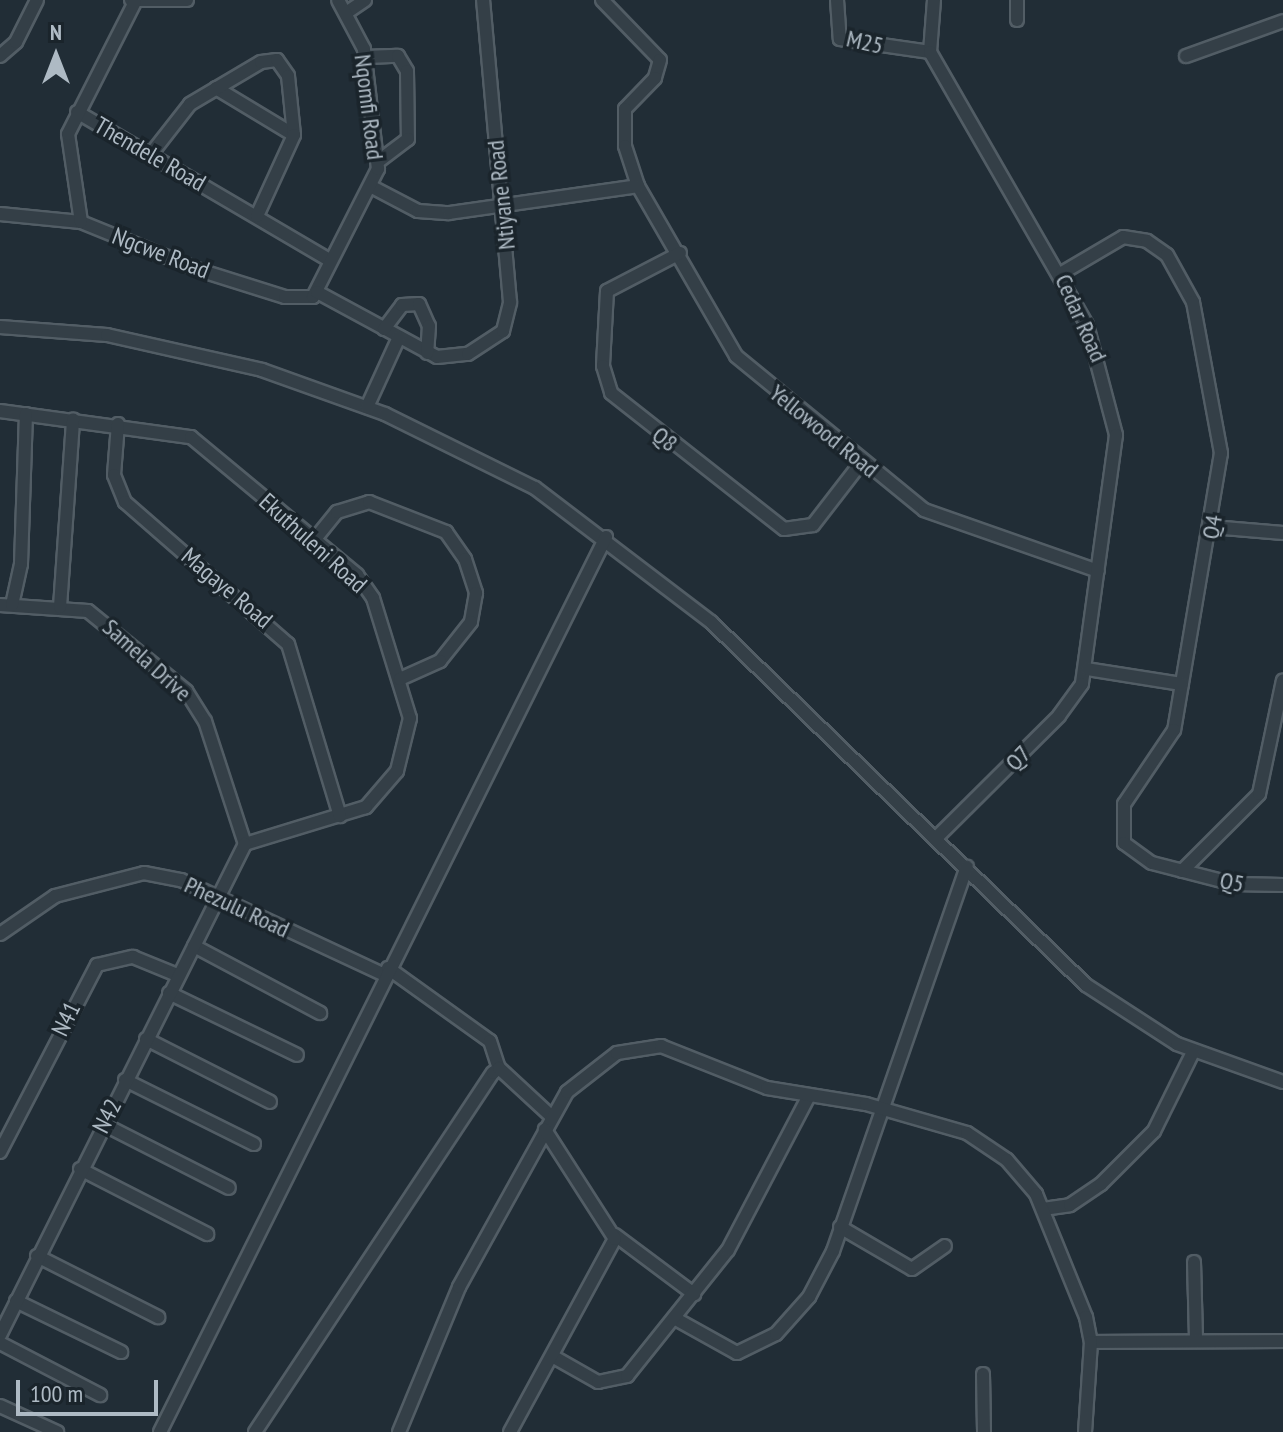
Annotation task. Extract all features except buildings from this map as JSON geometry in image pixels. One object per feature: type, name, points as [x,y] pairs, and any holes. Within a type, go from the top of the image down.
[{"type":"street","points":[[0,56],[16,42],[37,0]]},
{"type":"street","points":[[133,1],[187,0]]},
{"type":"street","name":"Nqomfi Road","points":[[317,292],[329,260],[372,187],[378,162],[365,57],[338,0]]},
{"type":"street","points":[[346,13],[365,0]]},
{"type":"street","name":"Ntiyane Road","points":[[427,353],[453,358],[479,349],[506,324],[502,210],[483,0]]},
{"type":"street","name":"Yellowood Road","points":[[602,0],[660,60],[655,78],[625,109],[625,146],[638,186],[680,253],[736,356],[861,463],[947,521],[1098,571]]},
{"type":"street","name":"M25","points":[[837,0],[840,39],[930,52]]},
{"type":"street","points":[[930,52],[934,0]]},
{"type":"street","points":[[1017,0],[1017,20]]},
{"type":"street","name":"Thendele Road","points":[[133,1],[77,112],[329,260]]},
{"type":"street","points":[[1186,56],[1283,21]]},
{"type":"street","name":"Cedar Road","points":[[930,52],[1062,273],[1099,357],[1114,414],[1087,669]]},
{"type":"street","points":[[365,57],[398,56],[407,71],[408,139],[378,162]]},
{"type":"street","points":[[151,154],[176,117],[216,88],[277,60],[288,76],[294,135],[257,216]]},
{"type":"street","points":[[216,88],[294,135]]},
{"type":"street","points":[[77,112],[67,153],[81,222]]},
{"type":"street","points":[[372,187],[418,211],[502,210],[638,186]]},
{"type":"street","name":"Ngcwe Road","points":[[0,214],[81,222],[274,294],[302,300],[317,292]]},
{"type":"street","name":"Q4","points":[[1062,273],[1123,237],[1157,245],[1179,271],[1201,331],[1221,453],[1212,527],[1170,739],[1131,789],[1120,823],[1136,856],[1182,871]]},
{"type":"street","name":"Q8","points":[[680,253],[607,291],[601,326],[611,393],[794,531],[813,525],[861,463]]},
{"type":"street","points":[[317,292],[427,353],[429,326],[419,304],[402,305],[384,329]]},
{"type":"street","points":[[0,327],[199,353],[367,407],[535,488],[606,537],[711,622],[1086,985],[1193,1052],[1283,1082]]},
{"type":"street","points":[[367,407],[399,337]]},
{"type":"street","name":"Ekuthuleni Road","points":[[0,411],[118,424],[191,437],[315,539],[373,598],[410,718],[407,749],[375,802],[340,816],[245,844]]},
{"type":"street","points":[[6,605],[21,564],[26,414]]},
{"type":"street","points":[[60,607],[73,419]]},
{"type":"street","name":"Magaye Road","points":[[118,424],[114,475],[125,502],[288,644],[340,816]]},
{"type":"street","points":[[315,539],[348,504],[369,502],[433,525],[455,542],[476,593],[471,622],[440,661],[400,679]]},
{"type":"street","points":[[1212,527],[1283,533]]},
{"type":"street","points":[[160,1432],[606,537]]},
{"type":"street","name":"Samela Drive","points":[[6,605],[60,607],[104,619],[196,701],[245,844]]},
{"type":"street","points":[[1087,669],[1182,684]]},
{"type":"street","name":"Q7","points":[[936,838],[1059,716],[1087,669]]},
{"type":"street","points":[[1182,871],[1264,785],[1283,680]]},
{"type":"street","points":[[221,900],[245,844]]},
{"type":"street","points":[[674,1318],[722,1350],[751,1350],[809,1297],[840,1227],[879,1108],[967,867]]},
{"type":"street","name":"Q5","points":[[1182,871],[1243,885],[1283,885]]},
{"type":"street","name":"Phezulu Road","points":[[0,934],[55,896],[115,875],[166,876],[387,972],[490,1041],[499,1068],[552,1117]]},
{"type":"street","name":"N42","points":[[0,1335],[177,975],[221,900]]},
{"type":"street","points":[[194,946],[320,1013]]},
{"type":"street","name":"N41","points":[[0,1152],[97,965],[133,957],[177,975]]},
{"type":"street","points":[[169,993],[297,1055]]},
{"type":"street","points":[[146,1039],[270,1102]]},
{"type":"street","points":[[399,1432],[459,1287],[552,1117],[585,1073],[645,1046],[684,1050],[767,1088],[879,1108],[987,1143],[1043,1209],[1091,1342],[1085,1432]]},
{"type":"street","points":[[1043,1209],[1070,1205],[1101,1184],[1154,1131],[1193,1052]]},
{"type":"street","points":[[255,1432],[499,1068]]},
{"type":"street","points":[[125,1080],[254,1144]]},
{"type":"street","points":[[552,1356],[598,1382],[618,1382],[728,1250],[809,1096]]},
{"type":"street","points":[[103,1124],[229,1188]]},
{"type":"street","points":[[545,1130],[615,1235],[694,1294]]},
{"type":"street","points":[[80,1169],[207,1234]]},
{"type":"street","points":[[840,1227],[912,1269],[945,1246]]},
{"type":"street","points":[[510,1432],[615,1235]]},
{"type":"street","points":[[37,1256],[158,1317]]},
{"type":"street","points":[[1194,1262],[1196,1339]]},
{"type":"street","points":[[16,1301],[121,1352]]},
{"type":"street","points":[[1091,1342],[1196,1339],[1283,1341]]},
{"type":"street","points":[[0,1343],[100,1395]]},
{"type":"street","points":[[983,1374],[984,1432]]},
{"type":"street","points":[[0,1406],[57,1432]]}]
